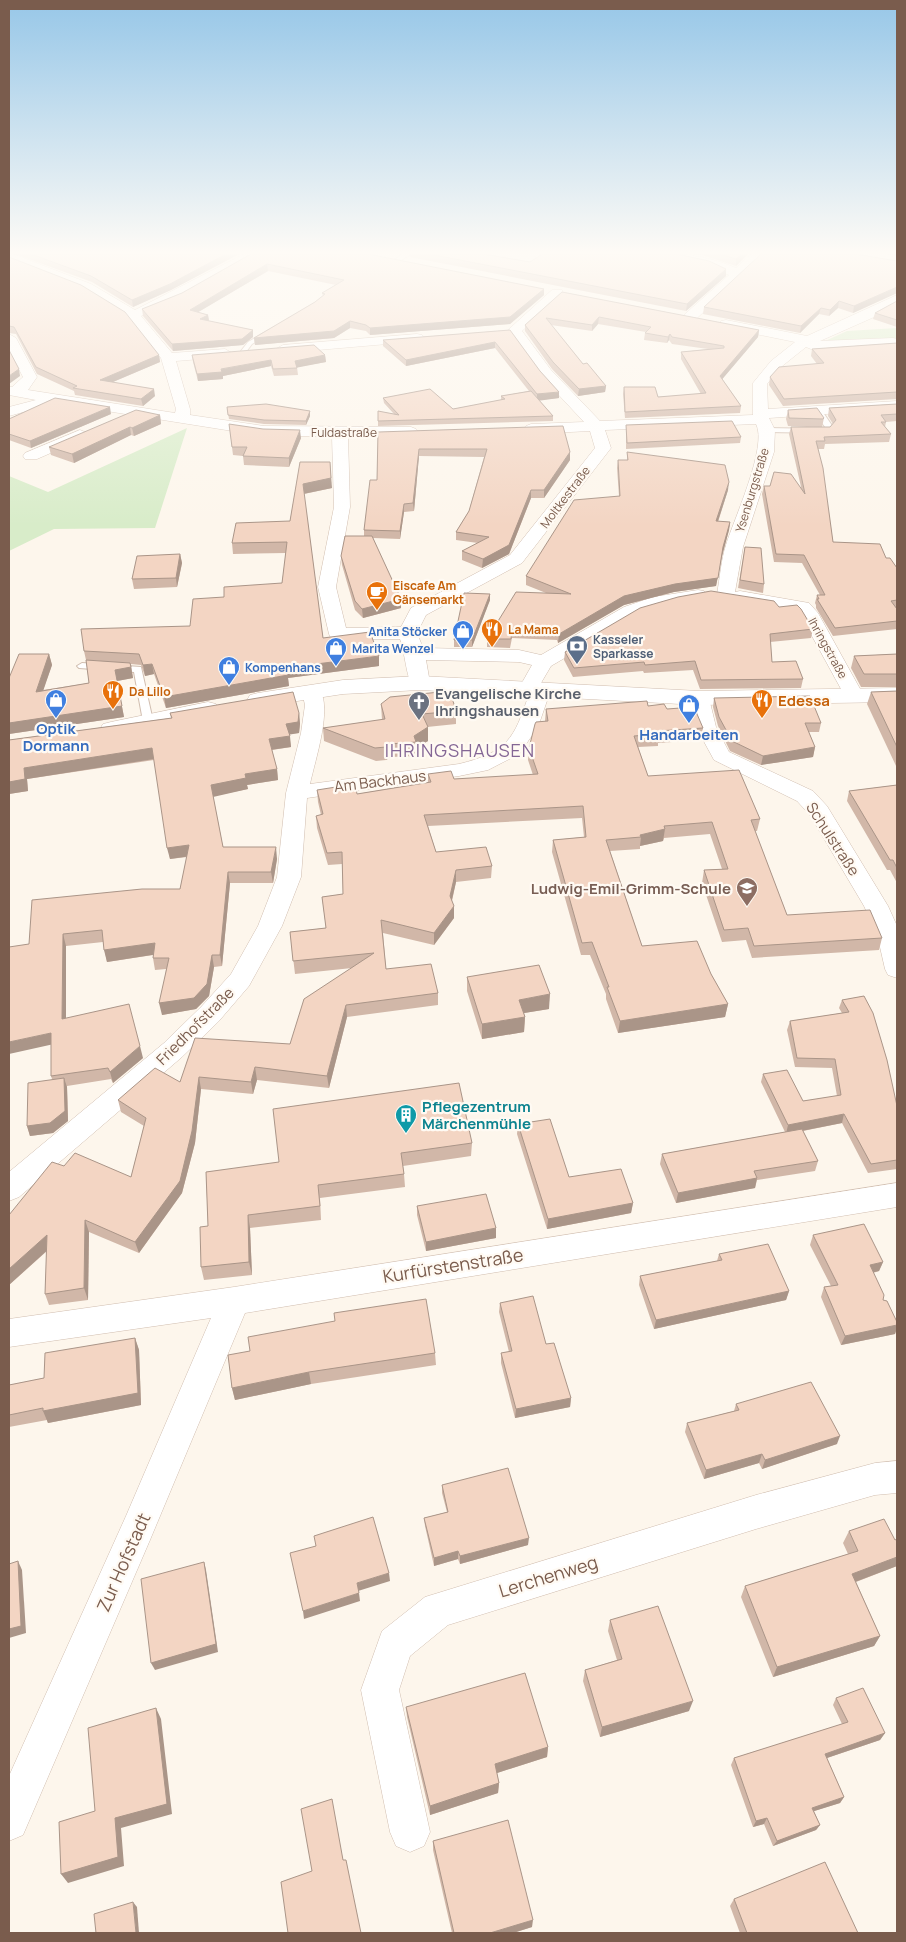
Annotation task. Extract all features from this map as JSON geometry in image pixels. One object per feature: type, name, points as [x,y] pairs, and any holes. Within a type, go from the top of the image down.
[{"type":"street","points":[[12,391],[24,386],[30,377],[13,345]]},
{"type":"street","points":[[159,345],[168,357],[183,409],[182,417]]},
{"type":"street","points":[[168,357],[334,345]]},
{"type":"street","name":"Moltkestraße","points":[[408,634],[418,612],[516,560],[603,448],[596,426],[546,373],[524,345]]},
{"type":"street","name":"Ysenburgstraße","points":[[726,594],[734,547],[766,452],[760,383],[776,364],[803,345]]},
{"type":"street","name":"Fuldastraße","points":[[12,391],[264,431],[340,433],[424,432]]},
{"type":"street","points":[[9,412],[58,398]]},
{"type":"street","points":[[520,429],[763,421],[816,410],[897,405]]},
{"type":"street","points":[[111,421],[137,410]]},
{"type":"street","points":[[30,456],[93,429]]},
{"type":"street","points":[[340,433],[342,507],[327,587],[338,634],[408,634],[416,654],[420,682]]},
{"type":"street","name":"Ihringstraße","points":[[535,688],[536,672],[544,662],[631,611],[674,599],[710,593],[802,607],[809,613],[854,696]]},
{"type":"street","points":[[416,654],[519,656],[544,662]]},
{"type":"street","points":[[89,732],[234,704],[343,687],[420,682],[699,698],[897,695]]},
{"type":"street","name":"Am Backhaus","points":[[297,793],[459,770],[480,765],[512,750],[528,727],[535,688]]},
{"type":"street","name":"Friedhofstraße","points":[[9,1190],[173,1050],[210,1014],[240,980],[270,926],[289,877],[297,793],[311,733],[315,705],[312,692]]},
{"type":"street","name":"Schulstraße","points":[[699,698],[706,727],[721,756],[805,796],[819,811],[876,906],[889,934],[897,969]]},
{"type":"street","name":"Kurfürstenstraße","points":[[9,1333],[234,1301],[897,1195]]},
{"type":"street","name":"Zur Hofstadt","points":[[9,1821],[138,1528],[234,1301]]},
{"type":"street","name":"Lerchenweg","points":[[410,1832],[380,1690],[395,1644],[438,1610],[756,1512],[875,1479],[897,1477]]},
{"type":"lane","points":[[244,351],[249,345]]},
{"type":"lane","points":[[763,421],[824,431],[829,427],[816,410]]},
{"type":"lane","points":[[82,666],[138,669],[148,721]]},
{"type":"green space","points":[[187,428],[155,528],[54,529],[9,551],[9,476],[48,492]]},
{"type":"building","points":[[24,345],[151,345],[159,355],[100,380],[154,389],[141,399],[73,388],[77,386],[36,367]]},
{"type":"building","points":[[314,345],[325,355],[295,361],[297,368],[273,369],[271,360],[221,369],[222,372],[197,374],[192,355]]},
{"type":"building","points":[[388,345],[482,345],[406,360]]},
{"type":"building","points":[[497,345],[521,345],[540,371],[559,392],[537,394]]},
{"type":"building","points":[[540,345],[567,345],[583,364],[587,363],[606,386],[579,389],[553,362]]},
{"type":"building","points":[[716,345],[747,345],[720,376],[741,406],[625,412],[624,387],[655,387],[658,397],[706,393],[681,352],[724,348],[724,346]]},
{"type":"building","points":[[897,345],[897,392],[784,399],[770,377],[779,367],[824,363],[812,349]]},
{"type":"building","points":[[9,350],[19,369],[9,376]]},
{"type":"building","points":[[430,389],[453,409],[505,399],[501,396],[531,391],[553,416],[378,421],[378,411],[399,415],[383,398]]},
{"type":"building","points":[[55,398],[110,407],[30,441],[9,434],[9,419]]},
{"type":"building","points":[[266,404],[310,411],[306,421],[264,420],[228,415],[227,407]]},
{"type":"building","points":[[897,404],[897,414],[881,415],[886,422],[881,422],[891,434],[824,437],[825,441],[816,441],[823,468],[833,542],[880,544],[886,558],[890,558],[897,568],[897,600],[891,601],[897,609],[897,621],[835,628],[817,599],[819,599],[817,595],[825,595],[804,555],[776,554],[764,486],[770,486],[774,472],[791,474],[805,494],[791,427],[830,427],[836,420],[829,408]]},
{"type":"building","points":[[817,408],[823,419],[789,418],[788,410]]},
{"type":"building","points":[[136,410],[160,415],[72,454],[49,447]]},
{"type":"building","points":[[732,421],[741,437],[627,443],[626,425]]},
{"type":"building","points":[[229,424],[263,429],[300,430],[289,458],[243,456],[247,447],[232,447]]},
{"type":"building","points":[[563,426],[570,452],[544,490],[531,490],[509,545],[483,559],[462,551],[489,537],[456,532],[469,511],[487,449],[419,449],[413,503],[404,504],[400,531],[364,530],[370,480],[377,480],[378,432]]},
{"type":"building","points":[[627,452],[725,465],[729,482],[716,521],[730,522],[723,547],[718,578],[675,584],[624,596],[559,634],[558,631],[512,629],[511,639],[487,639],[516,592],[571,594],[526,576],[574,500],[620,496],[618,460],[628,460]]},
{"type":"building","points":[[300,462],[330,462],[331,478],[303,484],[323,638],[370,632],[379,656],[285,668],[288,675],[164,697],[152,664],[143,665],[139,654],[84,651],[81,629],[190,626],[193,599],[224,597],[224,587],[282,583],[287,542],[232,543],[236,523],[290,521]]},
{"type":"building","points":[[345,536],[372,536],[401,599],[362,609],[355,601],[341,556]]},
{"type":"building","points":[[745,547],[761,548],[764,584],[740,580]]},
{"type":"building","points":[[180,554],[176,578],[132,579],[137,556]]},
{"type":"building","points":[[711,591],[774,601],[779,607],[797,605],[813,629],[770,634],[772,662],[796,661],[803,679],[701,680],[695,661],[645,665],[644,662],[574,668],[565,652],[640,608],[678,597]]},
{"type":"building","points":[[464,593],[490,594],[472,640],[454,640]]},
{"type":"building","points":[[19,654],[49,654],[36,692],[89,683],[86,660],[130,663],[131,667],[115,670],[122,706],[9,723],[9,678]]},
{"type":"building","points":[[897,654],[897,674],[864,674],[854,656]]},
{"type":"building","points":[[450,691],[456,711],[422,714],[428,727],[414,736],[416,742],[390,744],[386,747],[375,748],[323,728],[385,719],[381,704],[390,697]]},
{"type":"building","points":[[897,691],[897,747],[871,692]]},
{"type":"building","points":[[293,692],[299,713],[298,722],[286,724],[290,736],[269,739],[277,769],[245,774],[246,778],[211,785],[223,847],[276,847],[271,872],[228,872],[220,955],[212,955],[207,984],[194,998],[159,1003],[169,958],[153,958],[155,943],[104,950],[102,930],[63,934],[62,1019],[129,1004],[140,1046],[110,1072],[108,1068],[51,1076],[51,1033],[9,1042],[9,947],[29,944],[32,900],[142,889],[180,889],[189,845],[167,848],[152,748],[24,768],[25,779],[9,782],[9,740],[172,718],[170,713]]},
{"type":"building","points":[[810,696],[821,723],[805,723],[815,747],[763,756],[732,741],[719,717],[714,698]]},
{"type":"building","points":[[647,701],[648,706],[664,704],[667,709],[694,707],[703,728],[658,731],[659,734],[634,736],[648,776],[739,770],[760,819],[751,820],[787,915],[870,910],[882,938],[754,946],[748,928],[724,930],[704,870],[728,869],[712,822],[664,826],[665,829],[640,835],[641,837],[606,840],[642,946],[697,941],[711,974],[728,1004],[620,1021],[592,942],[582,943],[553,840],[586,837],[583,806],[424,815],[436,852],[486,847],[492,866],[456,870],[450,896],[454,906],[434,933],[381,920],[386,969],[431,964],[438,993],[346,1005],[327,1076],[255,1067],[251,1082],[199,1077],[192,1131],[180,1181],[135,1242],[85,1220],[84,1288],[45,1294],[47,1235],[9,1269],[9,1215],[52,1162],[64,1166],[75,1153],[131,1177],[146,1118],[118,1100],[155,1068],[180,1082],[195,1038],[290,1044],[304,999],[374,953],[293,961],[290,932],[326,928],[322,897],[343,894],[342,852],[327,853],[316,816],[323,814],[317,790],[355,784],[357,794],[431,782],[428,774],[451,771],[454,779],[538,774],[529,748],[536,722],[548,721],[546,709]]},
{"type":"building","points":[[897,785],[897,868],[893,860],[890,860],[849,791]]},
{"type":"building","points":[[539,965],[550,994],[519,1000],[525,1017],[482,1024],[467,977]]},
{"type":"building","points":[[864,996],[873,1013],[887,1060],[897,1106],[897,1160],[871,1164],[844,1114],[788,1125],[763,1074],[787,1070],[803,1101],[841,1095],[835,1059],[797,1058],[790,1021],[849,1012],[842,1000]]},
{"type":"building","points":[[64,1078],[65,1111],[50,1123],[27,1126],[28,1083]]},
{"type":"building","points":[[459,1083],[472,1143],[401,1153],[404,1174],[318,1185],[320,1206],[248,1215],[249,1262],[201,1267],[200,1227],[208,1226],[206,1172],[279,1162],[273,1109]]},
{"type":"building","points":[[550,1119],[569,1177],[621,1169],[633,1203],[548,1219],[518,1124]]},
{"type":"building","points":[[802,1129],[818,1161],[754,1171],[757,1178],[678,1193],[662,1154]]},
{"type":"building","points":[[486,1194],[496,1228],[426,1242],[417,1206]]},
{"type":"building","points":[[864,1224],[883,1262],[870,1265],[884,1295],[883,1300],[887,1301],[897,1325],[845,1336],[824,1287],[838,1285],[813,1235]]},
{"type":"building","points":[[768,1244],[789,1291],[656,1320],[640,1276],[722,1260],[719,1254]]},
{"type":"building","points":[[533,1296],[546,1344],[554,1343],[571,1398],[516,1409],[501,1353],[512,1351],[500,1303]]},
{"type":"building","points":[[426,1299],[435,1353],[309,1372],[232,1388],[228,1355],[250,1351],[248,1337],[335,1321],[334,1313]]},
{"type":"building","points":[[135,1338],[138,1393],[43,1411],[43,1408],[9,1415],[9,1385],[44,1378],[45,1353]]},
{"type":"building","points":[[811,1382],[840,1436],[765,1460],[762,1454],[706,1470],[687,1423],[739,1410],[736,1404]]},
{"type":"building","points":[[508,1468],[529,1538],[460,1556],[458,1551],[434,1558],[424,1518],[448,1512],[442,1485]]},
{"type":"building","points":[[373,1517],[389,1573],[357,1583],[359,1593],[303,1611],[290,1553],[316,1546],[314,1536]]},
{"type":"building","points":[[884,1519],[895,1540],[897,1539],[897,1557],[852,1574],[880,1636],[777,1667],[745,1586],[858,1551],[849,1531]]},
{"type":"building","points":[[18,1561],[21,1626],[9,1629],[9,1564]]},
{"type":"building","points":[[204,1562],[216,1644],[151,1663],[141,1579]]},
{"type":"building","points":[[658,1606],[693,1701],[602,1727],[585,1670],[622,1659],[610,1620]]},
{"type":"building","points":[[525,1673],[548,1747],[495,1764],[499,1783],[430,1806],[406,1707]]},
{"type":"building","points":[[863,1688],[885,1733],[825,1754],[844,1797],[812,1808],[820,1825],[777,1841],[767,1818],[756,1821],[734,1758],[848,1722],[836,1698]]},
{"type":"building","points":[[156,1708],[167,1804],[115,1818],[118,1857],[61,1874],[59,1822],[95,1811],[88,1728]]},
{"type":"building","points":[[332,1799],[343,1860],[346,1860],[361,1933],[288,1933],[281,1882],[312,1871],[301,1809]]},
{"type":"building","points":[[508,1820],[533,1920],[490,1933],[454,1933],[433,1841]]},
{"type":"building","points":[[825,1862],[858,1933],[747,1933],[734,1899]]},
{"type":"building","points":[[133,1902],[136,1933],[96,1933],[94,1914]]},
{"type":"place","name":"Eiscafe Am Gänsemarkt","points":[[377,611]]},
{"type":"place","name":"La Mama","points":[[492,648]]},
{"type":"place","name":"Anita Stöcker","points":[[463,650]]},
{"type":"place","name":"Kasseler Sparkasse","points":[[577,665]]},
{"type":"place","name":"Marita Wenzel","points":[[336,667]]},
{"type":"place","name":"Kompenhans","points":[[229,686]]},
{"type":"place","name":"Da Lillo","points":[[113,710]]},
{"type":"place","name":"Optik Dormann","points":[[56,719]]},
{"type":"place","name":"Edessa","points":[[762,719]]},
{"type":"place","name":"Evangelische Kirche Ihringshausen","points":[[419,721]]},
{"type":"place","name":"Handarbeiten","points":[[689,724]]},
{"type":"place","name":"Ludwig-Emil-Grimm-Schule","points":[[747,907]]},
{"type":"place","name":"Pflegezentrum Märchenmühle","points":[[406,1134]]},
{"type":"district","name":"IHRINGSHAUSEN","points":[[460,750]]}]
